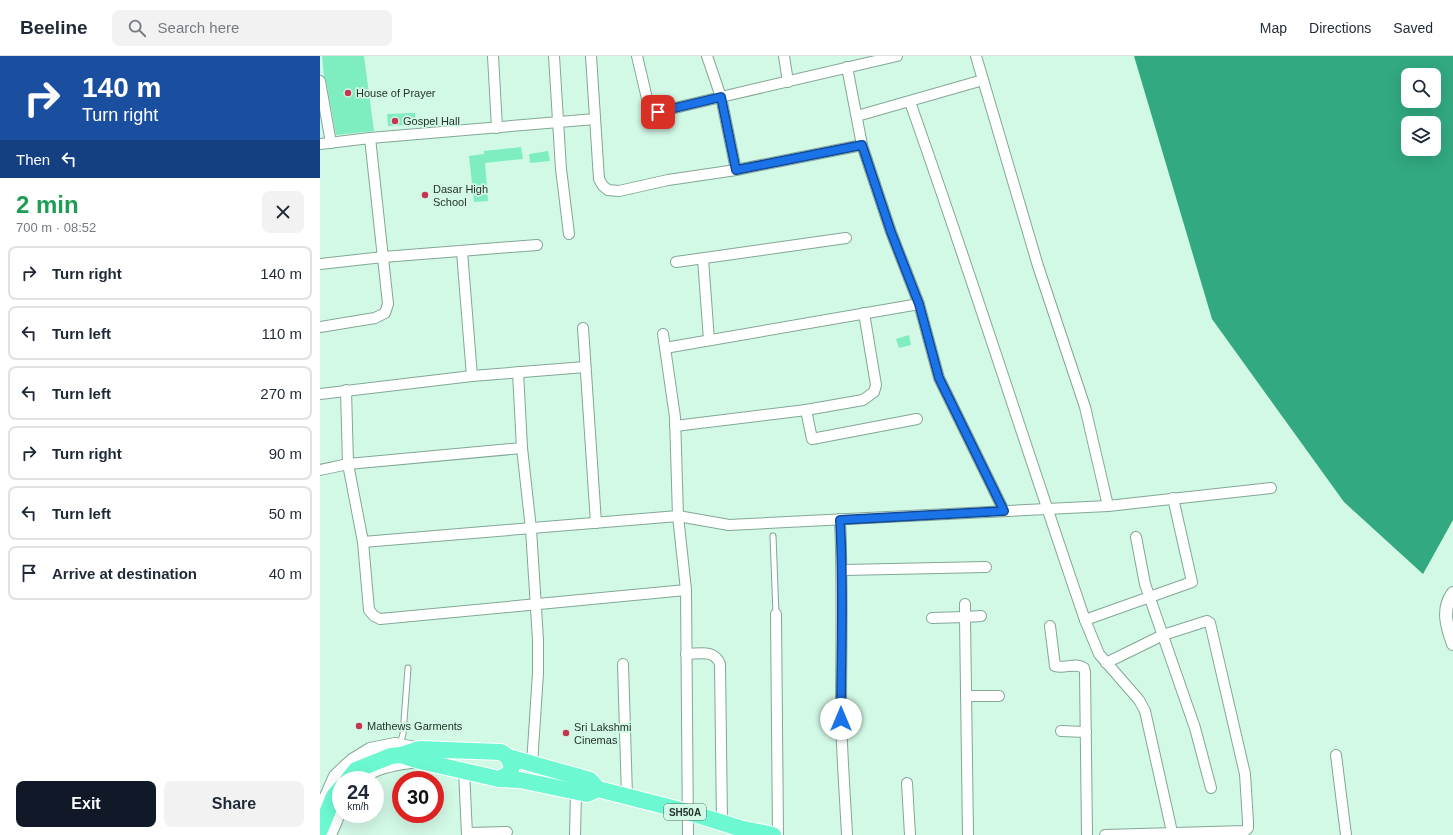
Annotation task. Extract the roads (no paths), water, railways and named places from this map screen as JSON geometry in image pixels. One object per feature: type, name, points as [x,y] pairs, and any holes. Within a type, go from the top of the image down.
[{"type":"main road","points":[[355,771],[398,752],[420,755],[501,752],[508,757],[512,767],[509,774],[499,779]]},
{"type":"main road","points":[[420,755],[464,770],[499,779],[520,780],[587,794],[598,789]]},
{"type":"main road","name":"SH50A","points":[[508,757],[590,780],[598,789],[688,812],[722,824],[739,832],[772,835]]},
{"type":"main road","points":[[320,830],[332,801]]},
{"type":"street","points":[[493,56],[497,128]]},
{"type":"street","points":[[554,56],[561,169],[569,234]]},
{"type":"street","points":[[591,56],[599,180],[608,190],[619,191],[668,180],[736,170],[862,145]]},
{"type":"street","points":[[637,56],[649,107],[653,111],[658,112],[847,67],[860,60],[897,56]]},
{"type":"street","points":[[707,56],[721,97],[736,170]]},
{"type":"street","points":[[784,56],[788,82]]},
{"type":"street","points":[[976,56],[1038,266],[1085,407],[1108,506]]},
{"type":"street","points":[[847,67],[862,145],[891,232],[919,304],[939,378],[1004,511]]},
{"type":"street","points":[[320,80],[331,143]]},
{"type":"street","points":[[857,116],[983,80]]},
{"type":"street","points":[[910,102],[944,197],[1047,509],[1098,654],[1139,700],[1145,711],[1172,832]]},
{"type":"street","points":[[320,144],[370,138],[595,119]]},
{"type":"street","points":[[320,327],[375,318],[385,313],[388,304],[370,138]]},
{"type":"street","points":[[676,262],[846,238]]},
{"type":"street","points":[[320,264],[383,257],[538,245]]},
{"type":"street","points":[[462,252],[472,376]]},
{"type":"street","points":[[703,259],[710,340]]},
{"type":"street","points":[[665,348],[919,304]]},
{"type":"street","points":[[675,426],[806,410],[863,400],[874,392],[876,385],[864,313]]},
{"type":"street","points":[[583,328],[596,523]]},
{"type":"street","points":[[663,334],[675,426],[678,516],[686,590],[688,835]]},
{"type":"street","points":[[320,394],[472,376],[585,367]]},
{"type":"street","points":[[518,372],[522,448],[531,529],[538,640],[538,673],[532,764]]},
{"type":"street","points":[[346,390],[348,464],[363,542],[369,610],[374,616],[380,619],[686,590]]},
{"type":"street","points":[[806,410],[812,439],[917,419]]},
{"type":"street","points":[[320,470],[348,464],[522,448]]},
{"type":"street","points":[[363,542],[678,516],[728,525],[1108,506],[1271,488]]},
{"type":"street","points":[[1085,620],[1192,582],[1173,498]]},
{"type":"street","points":[[840,520],[843,570],[841,627],[841,719],[846,835]]},
{"type":"street","points":[[1136,537],[1144,584],[1195,728],[1211,788]]},
{"type":"street","points":[[843,570],[986,567]]},
{"type":"street","points":[[1453,593],[1446,610],[1447,626],[1453,644]]},
{"type":"street","points":[[965,604],[968,835]]},
{"type":"street","points":[[776,614],[778,835]]},
{"type":"street","points":[[932,618],[981,616]]},
{"type":"street","points":[[1105,835],[1156,834],[1172,832],[1205,833],[1247,830],[1248,822],[1245,774],[1210,623],[1207,621],[1162,635],[1106,663]]},
{"type":"street","points":[[1050,626],[1055,666],[1060,667],[1077,665],[1084,668],[1087,835]]},
{"type":"street","points":[[686,654],[713,654],[718,658],[720,664],[722,824]]},
{"type":"street","points":[[623,664],[627,796]]},
{"type":"street","points":[[966,696],[999,696]]},
{"type":"street","points":[[1060,731],[1086,732]]},
{"type":"street","points":[[320,810],[335,776],[352,760],[370,749],[395,744],[398,752]]},
{"type":"street","points":[[372,771],[420,755]]},
{"type":"street","points":[[1336,755],[1346,835]]},
{"type":"street","points":[[464,770],[467,834],[507,832]]},
{"type":"street","points":[[907,784],[910,835]]},
{"type":"street","points":[[575,835],[576,792]]},
{"type":"street","points":[[330,835],[335,823]]},
{"type":"lane","points":[[773,536],[776,614]]},
{"type":"lane","points":[[398,752],[403,734],[408,668]]},
{"type":"place","name":"House of Prayer","points":[[348,93]]},
{"type":"place","name":"Gospel Hall","points":[[395,121]]},
{"type":"place","name":"Dasar High School","points":[[425,195]]},
{"type":"place","name":"Mathews Garments","points":[[359,726]]},
{"type":"place","name":"Sri Lakshmi Cinemas","points":[[566,733]]}]
